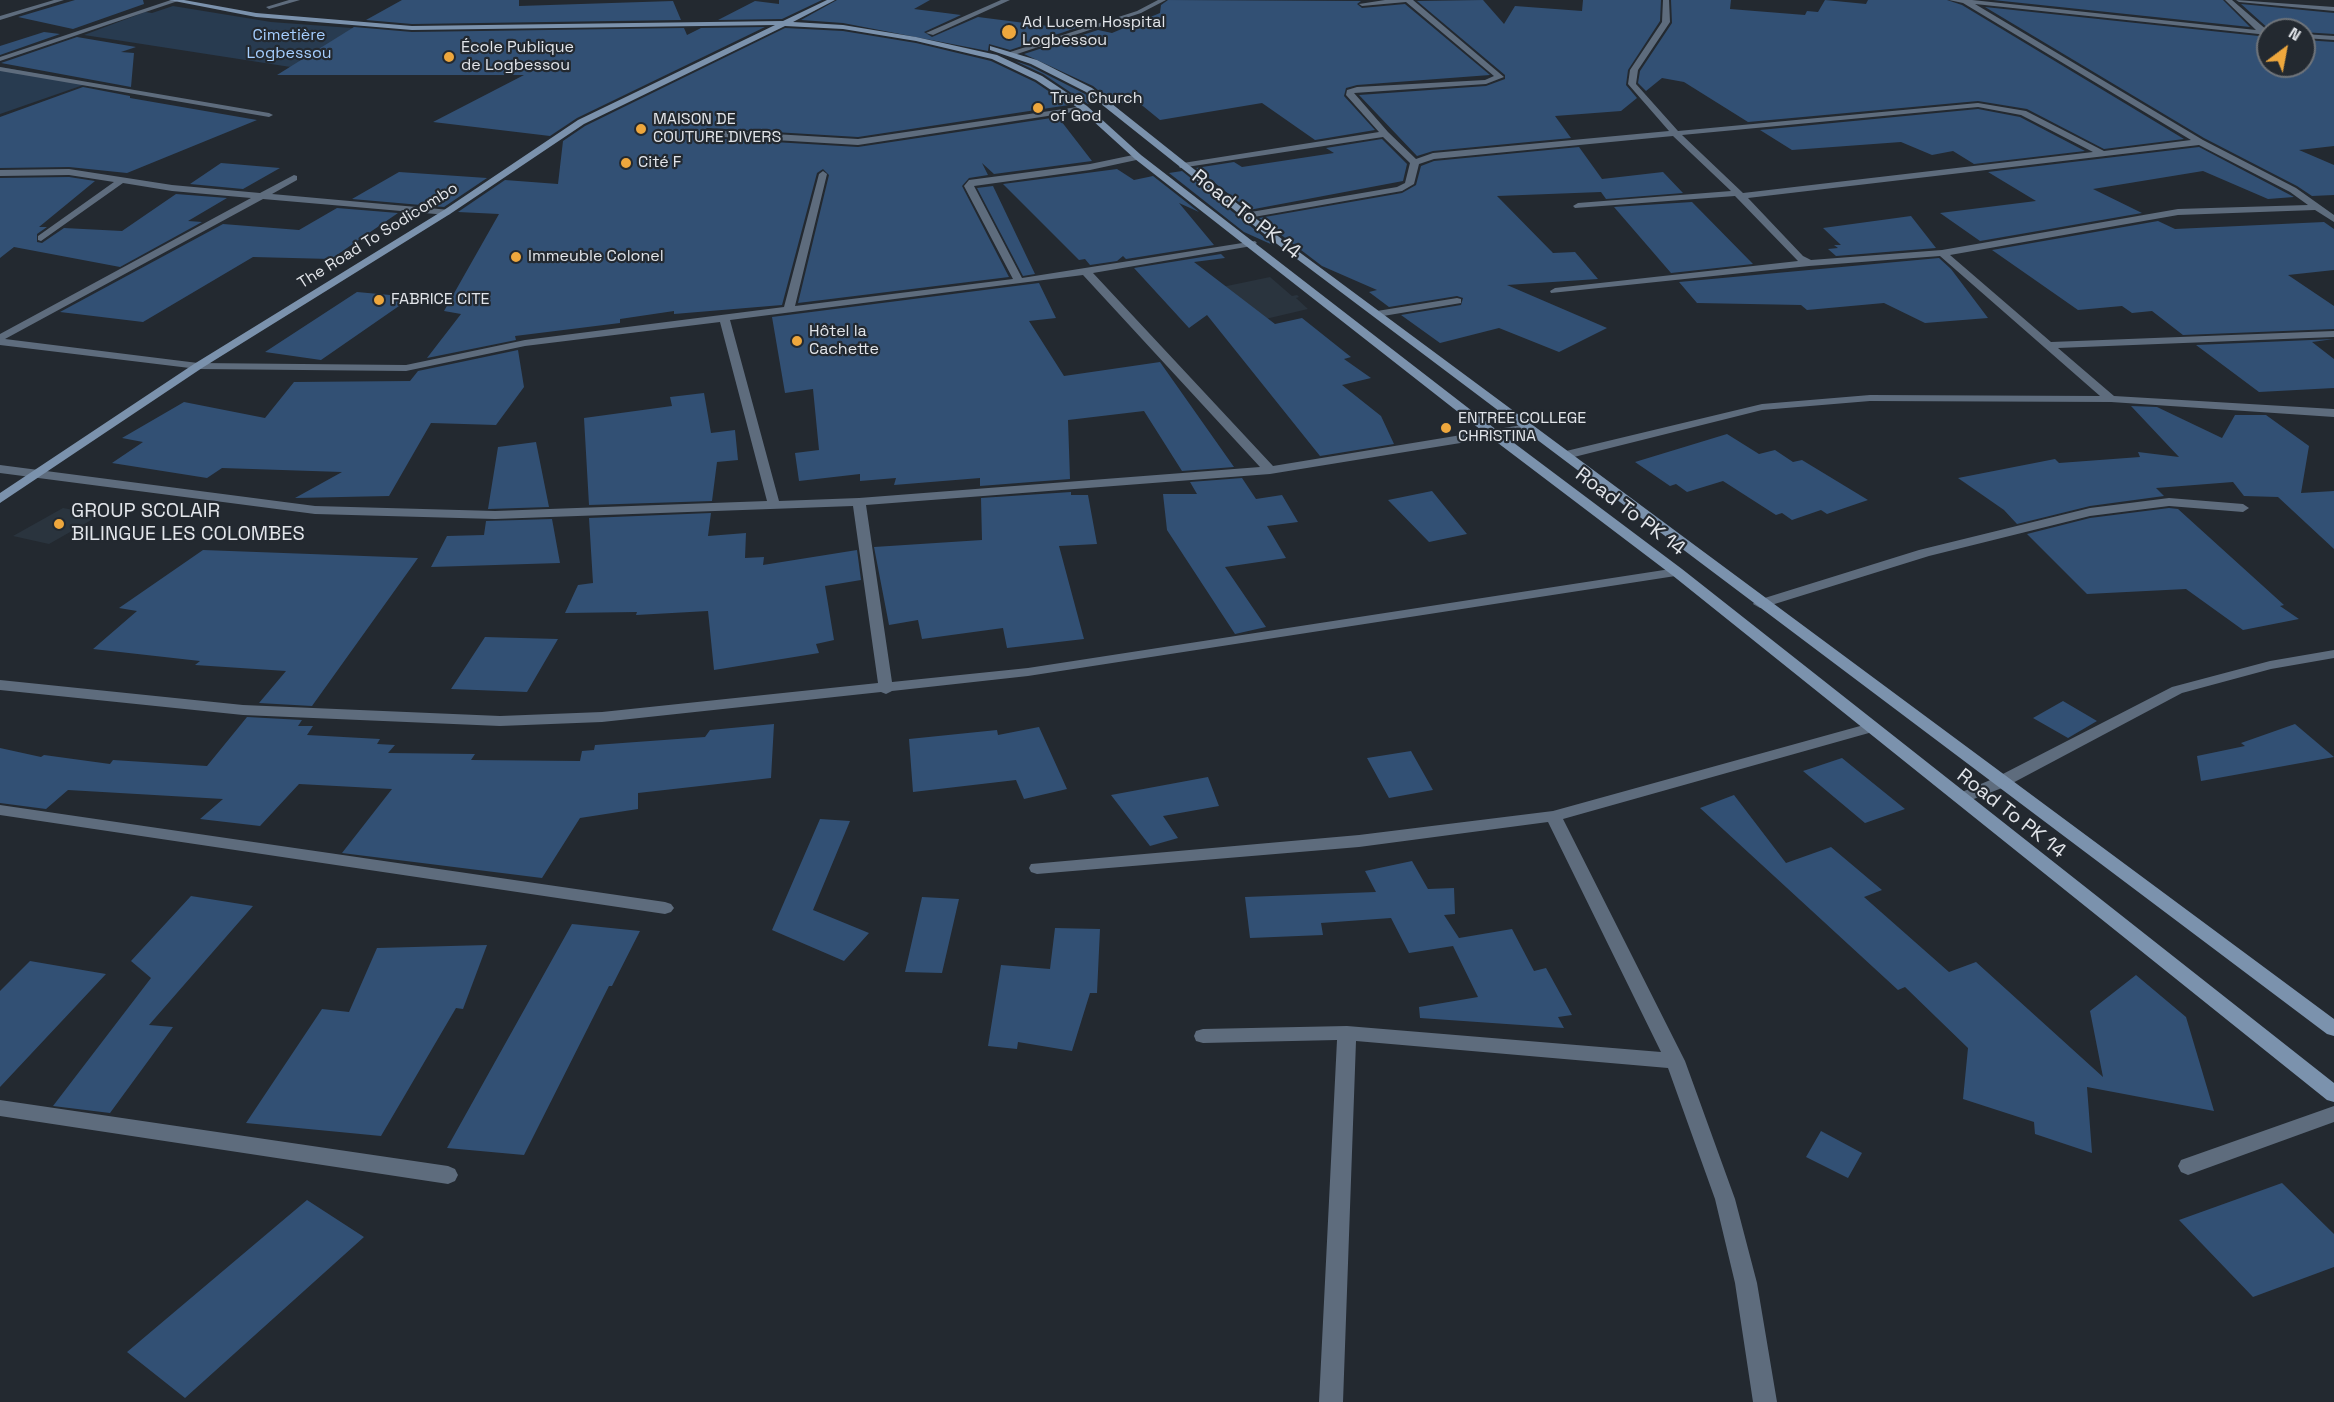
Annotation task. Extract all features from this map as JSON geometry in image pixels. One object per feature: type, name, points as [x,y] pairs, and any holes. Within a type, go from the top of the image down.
[{"type":"main road","points":[[174,0],[266,16],[412,28],[835,23]]},
{"type":"main road","name":"The Road To Sodicombo","points":[[0,499],[198,366],[447,212],[598,112],[832,0]]},
{"type":"main road","points":[[258,6],[398,17]]},
{"type":"main road","points":[[428,19],[796,18],[835,23]]},
{"type":"main road","name":"Road To PK 14","points":[[835,23],[930,33],[1011,53],[1064,75],[1089,90],[1183,166],[1760,604],[2334,1029]]},
{"type":"main road","name":"Road To PK 14","points":[[835,23],[994,57],[1039,78],[1084,108],[1138,157],[1252,243],[1494,434],[1677,572],[2334,1094]]},
{"type":"street","points":[[0,18],[61,0]]},
{"type":"street","points":[[0,59],[174,0]]},
{"type":"street","points":[[269,7],[297,0]]},
{"type":"street","points":[[930,33],[1007,0]]},
{"type":"street","points":[[1011,53],[1139,12],[1163,0]]},
{"type":"street","points":[[1362,4],[1408,0],[1500,77],[1486,82],[1350,92],[1350,95],[1385,134],[1415,162]]},
{"type":"street","points":[[1666,0],[1666,22],[1631,77],[1632,84],[1677,135],[1739,194],[1800,258],[1809,263]]},
{"type":"street","points":[[1952,0],[2256,31]]},
{"type":"street","points":[[2228,0],[2256,24]]},
{"type":"street","points":[[2239,0],[2334,9]]},
{"type":"street","points":[[1964,1],[2200,142],[2293,190],[2334,219]]},
{"type":"street","points":[[2316,37],[2334,38]]},
{"type":"street","points":[[0,69],[269,115]]},
{"type":"street","points":[[1415,162],[1433,156],[1985,105],[2024,113],[2102,153]]},
{"type":"street","points":[[707,133],[865,142],[1084,108]]},
{"type":"street","points":[[1183,166],[1385,134]]},
{"type":"street","points":[[1578,206],[1739,194],[2200,142]]},
{"type":"street","points":[[1019,281],[969,186],[972,182],[1090,167],[1138,157]]},
{"type":"street","points":[[1248,215],[1399,189],[1409,184],[1415,162]]},
{"type":"street","points":[[0,173],[69,172],[172,188],[447,212]]},
{"type":"street","points":[[789,309],[823,174]]},
{"type":"street","points":[[0,340],[294,178]]},
{"type":"street","points":[[41,238],[122,180]]},
{"type":"street","points":[[1555,291],[1809,263],[1942,253],[2178,212],[2317,207]]},
{"type":"street","points":[[0,340],[198,366],[406,368],[525,343],[1086,272],[1252,243]]},
{"type":"street","points":[[1942,253],[2111,399]]},
{"type":"street","points":[[1086,272],[1270,470]]},
{"type":"street","points":[[1377,314],[1457,301]]},
{"type":"street","points":[[724,317],[774,505]]},
{"type":"street","points":[[2050,345],[2334,334]]},
{"type":"street","points":[[1566,455],[1762,407],[1870,398],[2111,399],[2334,413]]},
{"type":"street","points":[[0,469],[315,510],[495,515],[859,502],[1270,470],[1528,428]]},
{"type":"street","points":[[859,502],[886,689]]},
{"type":"street","points":[[1760,604],[1924,553],[2101,510],[2169,502],[2243,507]]},
{"type":"street","points":[[0,685],[243,710],[500,721],[602,717],[886,689],[1028,672],[1677,572]]},
{"type":"street","points":[[1961,799],[2001,782],[2185,687],[2270,665],[2334,654]]},
{"type":"street","points":[[1037,868],[1359,841],[1553,816],[1871,728]]},
{"type":"street","points":[[0,810],[665,908]]},
{"type":"street","points":[[1553,816],[1674,1061],[1725,1199],[1746,1283],[1765,1402]]},
{"type":"street","points":[[1203,1036],[1347,1033],[1674,1061]]},
{"type":"street","points":[[1331,1402],[1347,1033]]},
{"type":"street","points":[[0,1108],[448,1175]]},
{"type":"street","points":[[2188,1166],[2334,1114]]},
{"type":"shaded area","points":[[1270,277],[1292,296],[1297,295],[1299,297],[1296,298],[1308,309],[1240,325],[1203,291]]},
{"type":"shaded area","name":"GROUP SCOLAIR BILINGUE LES COLOMBES","points":[[63,508],[100,515],[49,544],[13,536]]},
{"type":"green space","name":"Cimetière Logbessou","points":[[173,6],[271,22],[365,29],[297,68],[84,35],[145,12],[152,13]]},
{"type":"green space","points":[[0,67],[89,83],[0,114]]},
{"type":"building","points":[[75,0],[143,0],[144,4],[73,29],[18,17]]},
{"type":"building","points":[[402,0],[519,0],[519,6],[673,1],[681,20],[412,24],[366,20]]},
{"type":"building","points":[[779,0],[822,0],[782,19],[718,20],[755,1],[779,4]]},
{"type":"building","points":[[837,0],[930,0],[914,9],[961,15],[924,32],[932,37],[978,17],[1064,28],[1074,24],[1082,26],[1010,50],[989,44],[988,51],[843,23],[801,20]]},
{"type":"building","points":[[1168,0],[1361,1],[1357,4],[1362,8],[1405,4],[1490,75],[1357,85],[1346,88],[1344,96],[1375,130],[1315,140],[1262,103],[1160,120],[1138,102],[1114,103],[1093,86],[1024,54],[1098,30],[1112,33],[1160,13],[1161,5]]},
{"type":"building","points":[[1483,0],[1504,24],[1515,6],[1582,11],[1583,0],[1661,0],[1660,21],[1628,70],[1626,85],[1637,98],[1621,111],[1555,116],[1571,138],[1433,151],[1417,156],[1359,95],[1486,86],[1505,79],[1505,75],[1417,1]]},
{"type":"building","points":[[1671,0],[1731,0],[1730,9],[1805,15],[1807,11],[1818,12],[1825,0],[1866,4],[1868,0],[1947,0],[1962,5],[2184,139],[2104,149],[2027,109],[1978,101],[1748,122],[1684,82],[1662,78],[1646,91],[1638,83],[1640,71],[1672,23]]},
{"type":"building","points":[[1993,0],[2223,0],[2250,27]]},
{"type":"building","points":[[2241,4],[2334,13],[2334,34],[2316,33],[2316,18],[2257,18]]},
{"type":"building","points":[[1985,7],[2256,36],[2256,78],[2316,78],[2316,41],[2334,42],[2334,146],[2299,150],[2334,165],[2334,195],[2312,196],[2204,138]]},
{"type":"building","points":[[354,27],[412,32],[684,28],[687,35],[701,28],[765,27],[577,118],[550,136],[433,122],[524,75],[277,75]]},
{"type":"building","points":[[785,28],[843,31],[916,43],[991,61],[1035,82],[1069,105],[858,137],[707,128],[701,133],[707,138],[858,147],[1058,117],[1092,161],[994,174],[982,163],[988,175],[969,178],[962,186],[1009,277],[798,303],[829,175],[823,169],[817,173],[782,305],[674,314],[674,311],[620,319],[620,323],[515,336],[516,340],[427,358],[461,314],[444,311],[499,214],[458,212],[505,180],[558,184],[563,141],[585,126]]},
{"type":"building","points":[[44,32],[60,34],[0,55],[0,46]]},
{"type":"building","points":[[77,37],[136,47],[121,52],[134,53],[131,87],[1,63]]},
{"type":"building","points":[[1015,61],[1030,66],[1085,94],[1097,104],[1088,104],[1043,74]]},
{"type":"building","points":[[83,87],[130,96],[130,98],[257,120],[127,173],[69,167],[0,168],[0,117]]},
{"type":"building","points":[[1978,109],[2020,117],[2085,151],[1974,164],[1953,151],[1932,155],[1901,142],[1792,150],[1760,130]]},
{"type":"building","points":[[1382,139],[1407,164],[1403,181],[1249,210],[1196,168],[1234,162],[1242,167],[1334,153],[1326,148]]},
{"type":"building","points":[[1579,147],[1602,179],[1663,172],[1683,193],[1606,199],[1601,192],[1497,196],[1553,253],[1575,252],[1598,279],[1507,285],[1607,328],[1559,352],[1499,328],[1440,343],[1401,315],[1461,305],[1463,298],[1457,296],[1389,307],[1369,292],[1377,290],[1322,266],[1259,218],[1402,193],[1416,185],[1421,166],[1434,161]]},
{"type":"building","points":[[2199,147],[2294,197],[2268,199],[2203,171],[2093,189],[2142,213],[1980,241],[1940,213],[2036,201],[1988,172]]},
{"type":"building","points":[[221,163],[280,168],[243,189],[190,184]]},
{"type":"building","points":[[1117,169],[1134,180],[1153,176],[1199,212],[1179,203],[1214,245],[1126,259],[1123,256],[1117,261],[1090,265],[1085,259],[1079,260],[1003,184]]},
{"type":"building","points":[[1182,171],[1275,246],[1244,232],[1169,173]]},
{"type":"building","points":[[399,172],[487,178],[444,207],[352,199]]},
{"type":"building","points":[[69,177],[95,181],[39,227],[47,227],[37,234],[37,242],[42,243],[64,228],[122,231],[176,194],[227,198],[188,221],[202,222],[120,267],[14,247],[0,258],[0,178]]},
{"type":"building","points":[[993,186],[1035,274],[1023,276],[977,188]]},
{"type":"building","points":[[1692,202],[1753,264],[1671,273],[1614,207]]},
{"type":"building","points":[[337,208],[398,213],[331,259],[253,257],[143,322],[60,312],[223,224],[299,230]]},
{"type":"building","points":[[1911,216],[1936,248],[1836,256],[1828,249],[1838,248],[1834,245],[1841,245],[1823,228]]},
{"type":"building","points":[[2158,221],[2175,229],[2324,222],[2334,229],[2334,270],[2288,275],[2334,306],[2334,329],[2183,335],[2152,311],[2132,313],[2122,306],[2078,310],[1992,250]]},
{"type":"building","points":[[1221,254],[1225,258],[1194,262],[1275,324],[1302,318],[1351,357],[1344,359],[1371,378],[1342,385],[1381,416],[1394,444],[1320,456],[1207,315],[1189,328],[1134,268]]},
{"type":"building","points":[[1939,258],[1951,269],[1988,318],[1925,323],[1884,303],[1807,310],[1801,305],[1697,303],[1679,282]]},
{"type":"building","points":[[1039,283],[1056,318],[1029,321],[1064,376],[1160,362],[1234,467],[1182,471],[1144,411],[1068,420],[1070,479],[980,486],[980,478],[894,485],[896,478],[860,481],[860,474],[799,481],[795,453],[819,450],[813,389],[785,393],[772,317]]},
{"type":"building","points":[[357,292],[412,297],[321,360],[265,352]]},
{"type":"building","points":[[2334,339],[2312,342],[2334,359],[2334,388],[2259,392],[2196,345]]},
{"type":"building","points":[[518,350],[524,387],[496,425],[431,423],[389,496],[295,498],[342,472],[222,468],[207,478],[112,463],[143,442],[122,438],[184,402],[265,418],[294,382],[410,381],[418,371]]},
{"type":"building","points":[[704,393],[711,433],[735,430],[738,460],[717,462],[712,501],[589,505],[584,418],[672,406],[670,397]]},
{"type":"building","points":[[2131,406],[2157,407],[2222,438],[2235,415],[2266,415],[2309,446],[2301,493],[2334,491],[2334,549],[2278,497],[2244,496],[2233,482],[2156,488],[2164,496],[2090,506],[2017,524],[2004,510],[1958,478],[2055,459],[2059,463],[2140,457],[2138,452],[2179,457]]},
{"type":"building","points":[[1727,434],[1759,454],[1775,450],[1793,462],[1802,460],[1868,500],[1827,514],[1821,510],[1792,520],[1782,513],[1776,515],[1723,481],[1687,492],[1676,484],[1670,486],[1635,462]]},
{"type":"building","points":[[536,442],[549,507],[488,509],[498,447]]},
{"type":"building","points":[[1242,478],[1256,499],[1282,495],[1298,522],[1267,526],[1286,558],[1225,567],[1266,627],[1235,634],[1167,530],[1163,494],[1197,494],[1190,482]]},
{"type":"building","points":[[1432,491],[1467,534],[1429,542],[1388,500]]},
{"type":"building","points":[[1071,492],[1071,495],[1088,495],[1097,544],[1059,546],[1084,639],[1007,648],[1003,628],[922,639],[918,620],[889,625],[874,547],[982,540],[981,498]]},
{"type":"building","points":[[2169,508],[2178,509],[2284,605],[2280,606],[2299,619],[2243,630],[2186,589],[2087,594],[2027,534],[2090,518]]},
{"type":"building","points":[[711,513],[708,536],[746,533],[745,558],[764,557],[763,565],[857,550],[861,580],[825,586],[834,640],[816,644],[819,653],[714,670],[708,611],[636,615],[637,612],[565,613],[578,585],[593,583],[589,518]]},
{"type":"building","points":[[552,519],[560,563],[431,567],[447,536],[484,535],[486,521]]},
{"type":"building","points":[[203,550],[418,558],[312,706],[259,703],[286,671],[195,665],[200,661],[93,649],[137,611],[119,608]]},
{"type":"building","points":[[485,637],[558,639],[527,692],[451,689]]},
{"type":"building","points":[[2063,701],[2097,721],[2068,738],[2033,718]]},
{"type":"building","points":[[247,717],[302,720],[298,726],[313,726],[307,735],[380,739],[377,744],[395,745],[388,753],[475,754],[471,760],[580,761],[582,751],[594,750],[595,745],[705,737],[710,730],[774,724],[771,778],[638,793],[638,809],[580,818],[542,878],[342,853],[392,789],[299,784],[260,826],[200,819],[223,799],[68,790],[46,809],[0,803],[0,748],[41,757],[44,755],[110,764],[113,760],[207,766]]},
{"type":"building","points":[[2295,724],[2334,757],[2201,781],[2197,756],[2245,746],[2241,743]]},
{"type":"building","points":[[1039,727],[1067,789],[1024,799],[1016,780],[913,792],[909,739],[997,730],[998,735]]},
{"type":"building","points":[[1411,751],[1433,790],[1389,798],[1367,758]]},
{"type":"building","points":[[1842,758],[1905,809],[1865,823],[1803,771]]},
{"type":"building","points":[[1208,777],[1219,806],[1163,816],[1178,838],[1150,846],[1111,795]]},
{"type":"building","points":[[1734,795],[1786,863],[1831,847],[1882,890],[1864,897],[1949,972],[1976,962],[2103,1077],[2090,1011],[2136,975],[2186,1017],[2214,1111],[2087,1087],[2092,1153],[2035,1134],[2034,1122],[1963,1099],[1968,1048],[1905,987],[1898,990],[1700,808]]},
{"type":"building","points":[[820,819],[850,821],[813,910],[869,933],[844,961],[772,930]]},
{"type":"building","points":[[1412,861],[1428,889],[1454,888],[1455,914],[1444,915],[1459,938],[1512,929],[1534,971],[1546,968],[1572,1015],[1558,1017],[1564,1028],[1420,1018],[1419,1007],[1478,997],[1453,946],[1409,953],[1391,918],[1321,923],[1323,935],[1250,938],[1245,897],[1376,892],[1365,871]]},
{"type":"building","points":[[191,896],[253,906],[149,1025],[173,1027],[110,1113],[53,1106],[151,978],[131,961]]},
{"type":"building","points":[[922,897],[959,899],[942,973],[905,972]]},
{"type":"building","points":[[572,924],[640,931],[612,986],[609,986],[524,1155],[447,1148]]},
{"type":"building","points":[[1055,928],[1100,929],[1097,993],[1090,993],[1072,1051],[1018,1042],[1017,1049],[988,1046],[1001,965],[1050,969]]},
{"type":"building","points":[[487,945],[463,1009],[456,1008],[381,1136],[246,1123],[322,1009],[349,1012],[377,948]]},
{"type":"building","points":[[30,961],[106,974],[0,1087],[0,991]]},
{"type":"building","points":[[1821,1131],[1862,1153],[1848,1178],[1806,1157]]},
{"type":"building","points":[[2282,1183],[2334,1234],[2334,1267],[2253,1297],[2179,1220]]},
{"type":"building","points":[[307,1200],[364,1237],[185,1398],[127,1352]]},
{"type":"place","name":"Ad Lucem Hospital Logbessou","points":[[1009,32]]},
{"type":"place","name":"École Publique de Logbessou","points":[[449,57]]},
{"type":"place","name":"True Church of God","points":[[1038,108]]},
{"type":"place","name":"MAISON DE COUTURE DIVERS","points":[[641,129]]},
{"type":"place","name":"Cité F","points":[[626,163]]},
{"type":"place","name":"Immeuble Colonel","points":[[516,257]]},
{"type":"place","name":"FABRICE CITE","points":[[379,300]]},
{"type":"place","name":"Hôtel la Cachette","points":[[797,341]]},
{"type":"place","name":"ENTREE COLLEGE CHRISTINA","points":[[1446,428]]},
{"type":"place","name":"GROUP SCOLAIR BILINGUE LES COLOMBES","points":[[59,524]]}]
